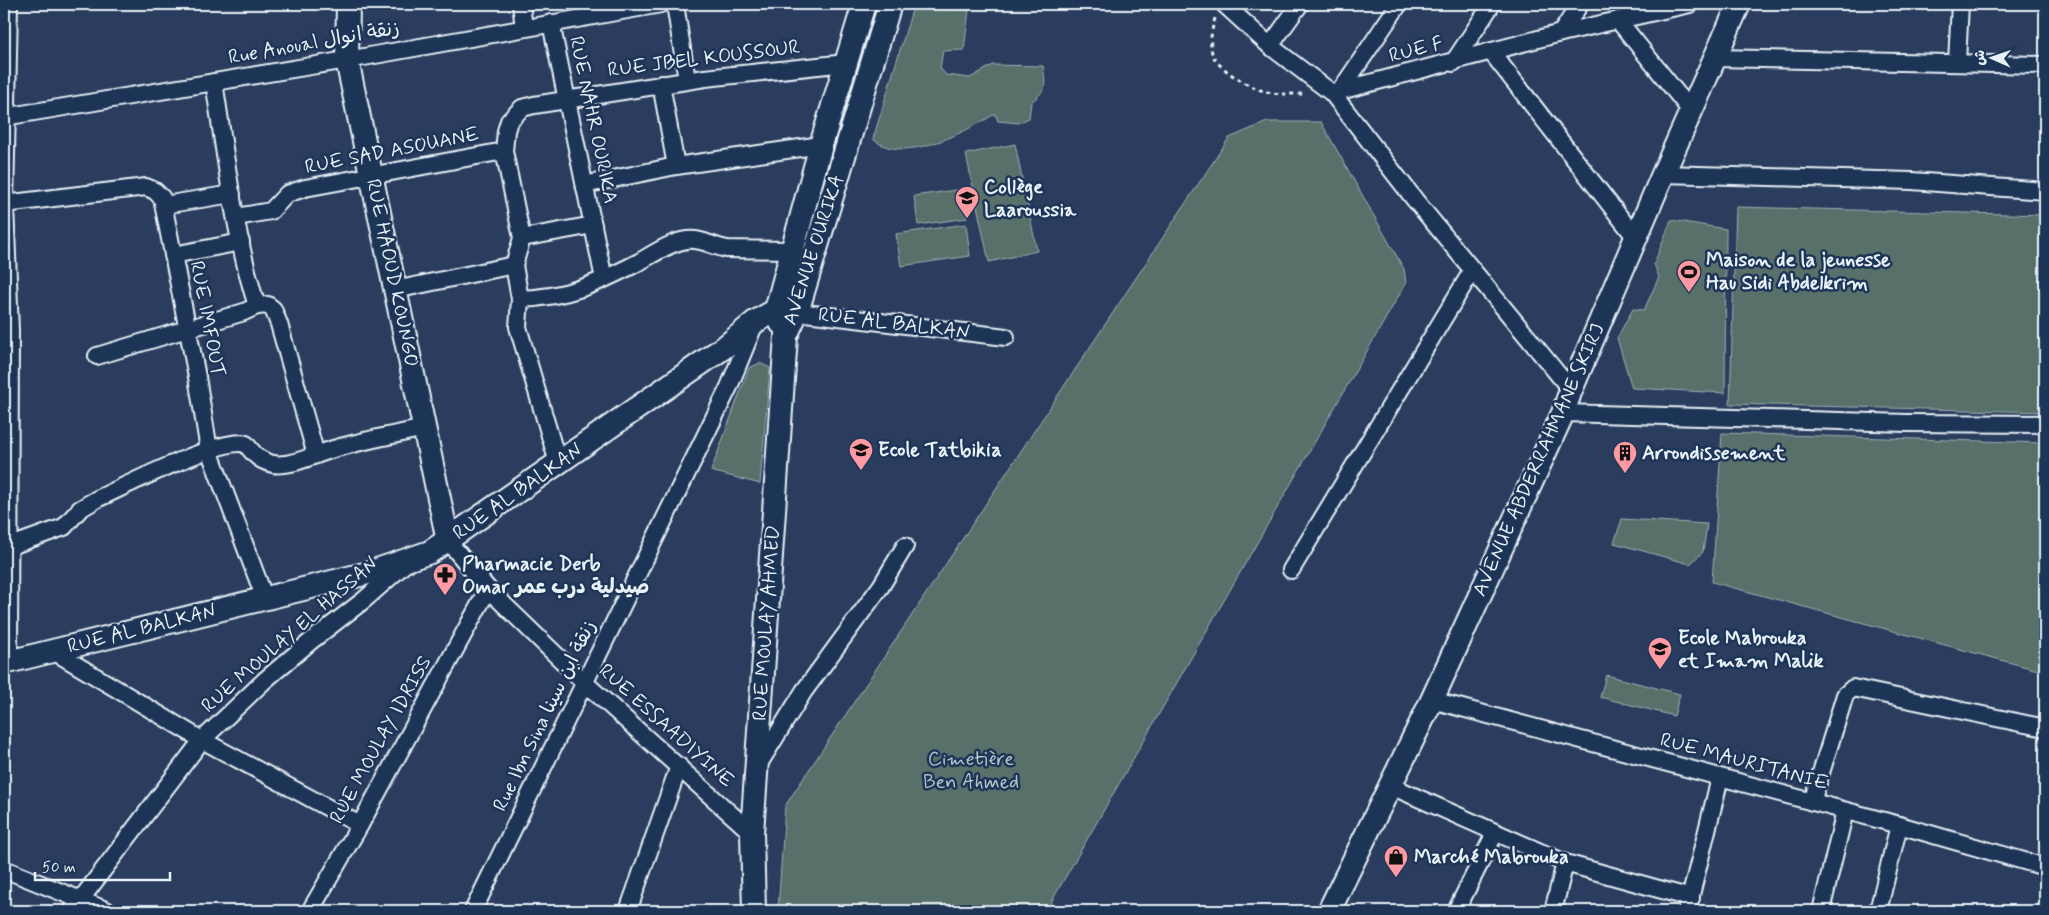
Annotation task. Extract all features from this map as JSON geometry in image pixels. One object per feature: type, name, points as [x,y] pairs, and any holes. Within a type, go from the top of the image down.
[{"type":"street","points":[[6,663],[8,546],[5,204],[10,4]]},
{"type":"street","name":"RUE HAOUD KOUNGO","points":[[348,4],[347,60],[448,542]]},
{"type":"street","points":[[520,4],[524,28]]},
{"type":"street","name":"Rue Anoual زنقة انوال","points":[[6,117],[347,60],[524,28],[608,8],[660,4]]},
{"type":"street","points":[[675,4],[687,80]]},
{"type":"street","name":"AVENUE OURIKA","points":[[786,336],[786,311],[792,250],[821,145],[864,4]]},
{"type":"street","name":"AVENUE OURIKA","points":[[786,311],[890,4]]},
{"type":"street","points":[[1270,46],[1300,4]]},
{"type":"street","points":[[1336,92],[1399,4]]},
{"type":"street","points":[[1453,62],[1492,4]]},
{"type":"street","points":[[1561,33],[1580,4]]},
{"type":"street","name":"RUE F","points":[[1336,92],[1561,33],[1690,4]]},
{"type":"street","name":"AVENUE ABDERRAHMANE SKIRJ","points":[[1329,911],[1432,700],[1563,413],[1663,174],[1739,4]]},
{"type":"street","points":[[1957,62],[1960,4]]},
{"type":"street","points":[[1220,8],[1336,92],[1472,271],[1571,390]]},
{"type":"street","points":[[1618,20],[1691,112]]},
{"type":"street","name":"RUE NAHR OURIKA","points":[[551,23],[604,279]]},
{"type":"street","points":[[1492,52],[1636,238]]},
{"type":"street","points":[[1715,58],[1957,62],[2045,66]]},
{"type":"street","name":"RUE JBEL KOUSSOUR","points":[[522,238],[504,151],[509,121],[522,108],[687,80],[846,63]]},
{"type":"street","points":[[214,82],[236,217],[250,285],[257,306]]},
{"type":"street","points":[[661,84],[676,166]]},
{"type":"street","points":[[584,185],[676,166],[821,145]]},
{"type":"street","name":"RUE SAD ASOUANE","points":[[236,217],[271,210],[287,194],[305,188],[504,151]]},
{"type":"street","points":[[1663,174],[1912,181],[2045,191]]},
{"type":"street","points":[[5,204],[146,187],[155,191],[162,198],[164,205],[232,194]]},
{"type":"street","name":"RUE IMFOUT","points":[[164,205],[209,450],[265,599]]},
{"type":"street","points":[[558,463],[520,335],[518,315],[520,300],[514,266],[522,238],[593,225]]},
{"type":"street","points":[[520,300],[546,298],[570,293],[686,240],[700,240],[727,249],[792,250]]},
{"type":"street","points":[[173,255],[241,242]]},
{"type":"street","points":[[395,290],[514,266]]},
{"type":"street","points":[[1291,570],[1472,271]]},
{"type":"street","points":[[96,356],[244,312],[257,306],[268,305],[273,309],[279,324],[316,455]]},
{"type":"street","name":"RUE AL BALKAN","points":[[6,663],[368,573],[430,552],[448,542],[726,346],[755,322],[786,311],[1006,337]]},
{"type":"street","name":"Rue Ibn Sina زنقة ابن سينا","points":[[473,911],[729,387],[755,322]]},
{"type":"street","name":"RUE MOULAY AHMED","points":[[754,911],[752,833],[786,336]]},
{"type":"street","points":[[1563,413],[1907,423],[2045,424]]},
{"type":"street","points":[[8,546],[64,526],[80,509],[97,499],[209,450],[239,442],[246,444],[257,458],[280,464],[424,428]]},
{"type":"street","name":"RUE ESSAADIYINE","points":[[448,542],[488,589],[585,682],[752,833]]},
{"type":"street","points":[[757,767],[804,691],[880,586],[905,546]]},
{"type":"street","name":"RUE MOULAY EL HASSAN","points":[[76,906],[202,740],[265,680],[364,600],[409,560]]},
{"type":"street","name":"RUE MOULAY IDRISS","points":[[310,911],[360,825],[488,589]]},
{"type":"street","points":[[53,651],[202,740],[360,825]]},
{"type":"street","points":[[1812,802],[1845,695],[1853,688],[1861,688],[2045,728]]},
{"type":"street","name":"RUE MAURITANIE","points":[[1432,700],[1899,825],[2045,867]]},
{"type":"street","points":[[628,911],[679,766]]},
{"type":"street","points":[[1391,786],[1565,863],[1689,904],[1720,778]]},
{"type":"street","points":[[1821,911],[1845,811]]},
{"type":"street","points":[[1878,911],[1899,825]]},
{"type":"street","points":[[1456,911],[1495,833]]},
{"type":"street","points":[[1553,911],[1565,863]]},
{"type":"street","points":[[4,869],[76,906],[108,911]]},
{"type":"path","points":[[1220,8],[1210,38],[1212,55],[1223,68],[1239,79],[1263,91],[1285,94],[1336,92]]},
{"type":"green space","points":[[914,4],[935,4],[936,8],[969,10],[964,50],[943,51],[940,68],[946,75],[970,78],[993,65],[1043,66],[1045,83],[1043,91],[1031,102],[1029,118],[1018,123],[998,121],[995,114],[952,136],[918,147],[901,149],[886,146],[873,139]]},
{"type":"green space","name":"Cimetière Ben Ahmed","points":[[1267,122],[1321,122],[1404,269],[1406,283],[1046,911],[778,911],[785,806],[1229,138]]},
{"type":"green space","points":[[1015,144],[1037,251],[989,262],[966,154]]},
{"type":"green space","points":[[963,189],[967,218],[918,225],[914,196]]},
{"type":"green space","points":[[1736,207],[2045,215],[2045,412],[1730,404]]},
{"type":"green space","name":"Maison de la jeunesse Hau Sidi Abdelkrim","points":[[1671,220],[1726,229],[1725,393],[1632,388],[1617,338],[1633,309],[1644,310],[1659,277],[1654,264]]},
{"type":"green space","points":[[966,224],[970,256],[901,266],[896,234]]},
{"type":"green space","points":[[760,363],[770,368],[760,484],[711,471],[749,368]]},
{"type":"green space","points":[[1722,433],[2045,443],[2045,672],[1712,582]]},
{"type":"green space","points":[[1622,519],[1707,524],[1703,552],[1690,564],[1614,543]]},
{"type":"green space","points":[[1606,675],[1680,694],[1674,716],[1600,697]]},
{"type":"place","name":"Collège Laaroussia","points":[[967,219]]},
{"type":"place","name":"Maison de la jeunesse Hau Sidi Abdelkrim","points":[[1689,293]]},
{"type":"place","name":"Ecole Tatbikia","points":[[861,471]]},
{"type":"place","name":"Arrondissement","points":[[1625,474]]},
{"type":"place","name":"Pharmacie Derb Omar صيدلية درب عمر","points":[[445,596]]},
{"type":"place","name":"Ecole Mabrouka et Imam Malik","points":[[1660,670]]},
{"type":"place","name":"Marché Mabrouka","points":[[1396,878]]}]
